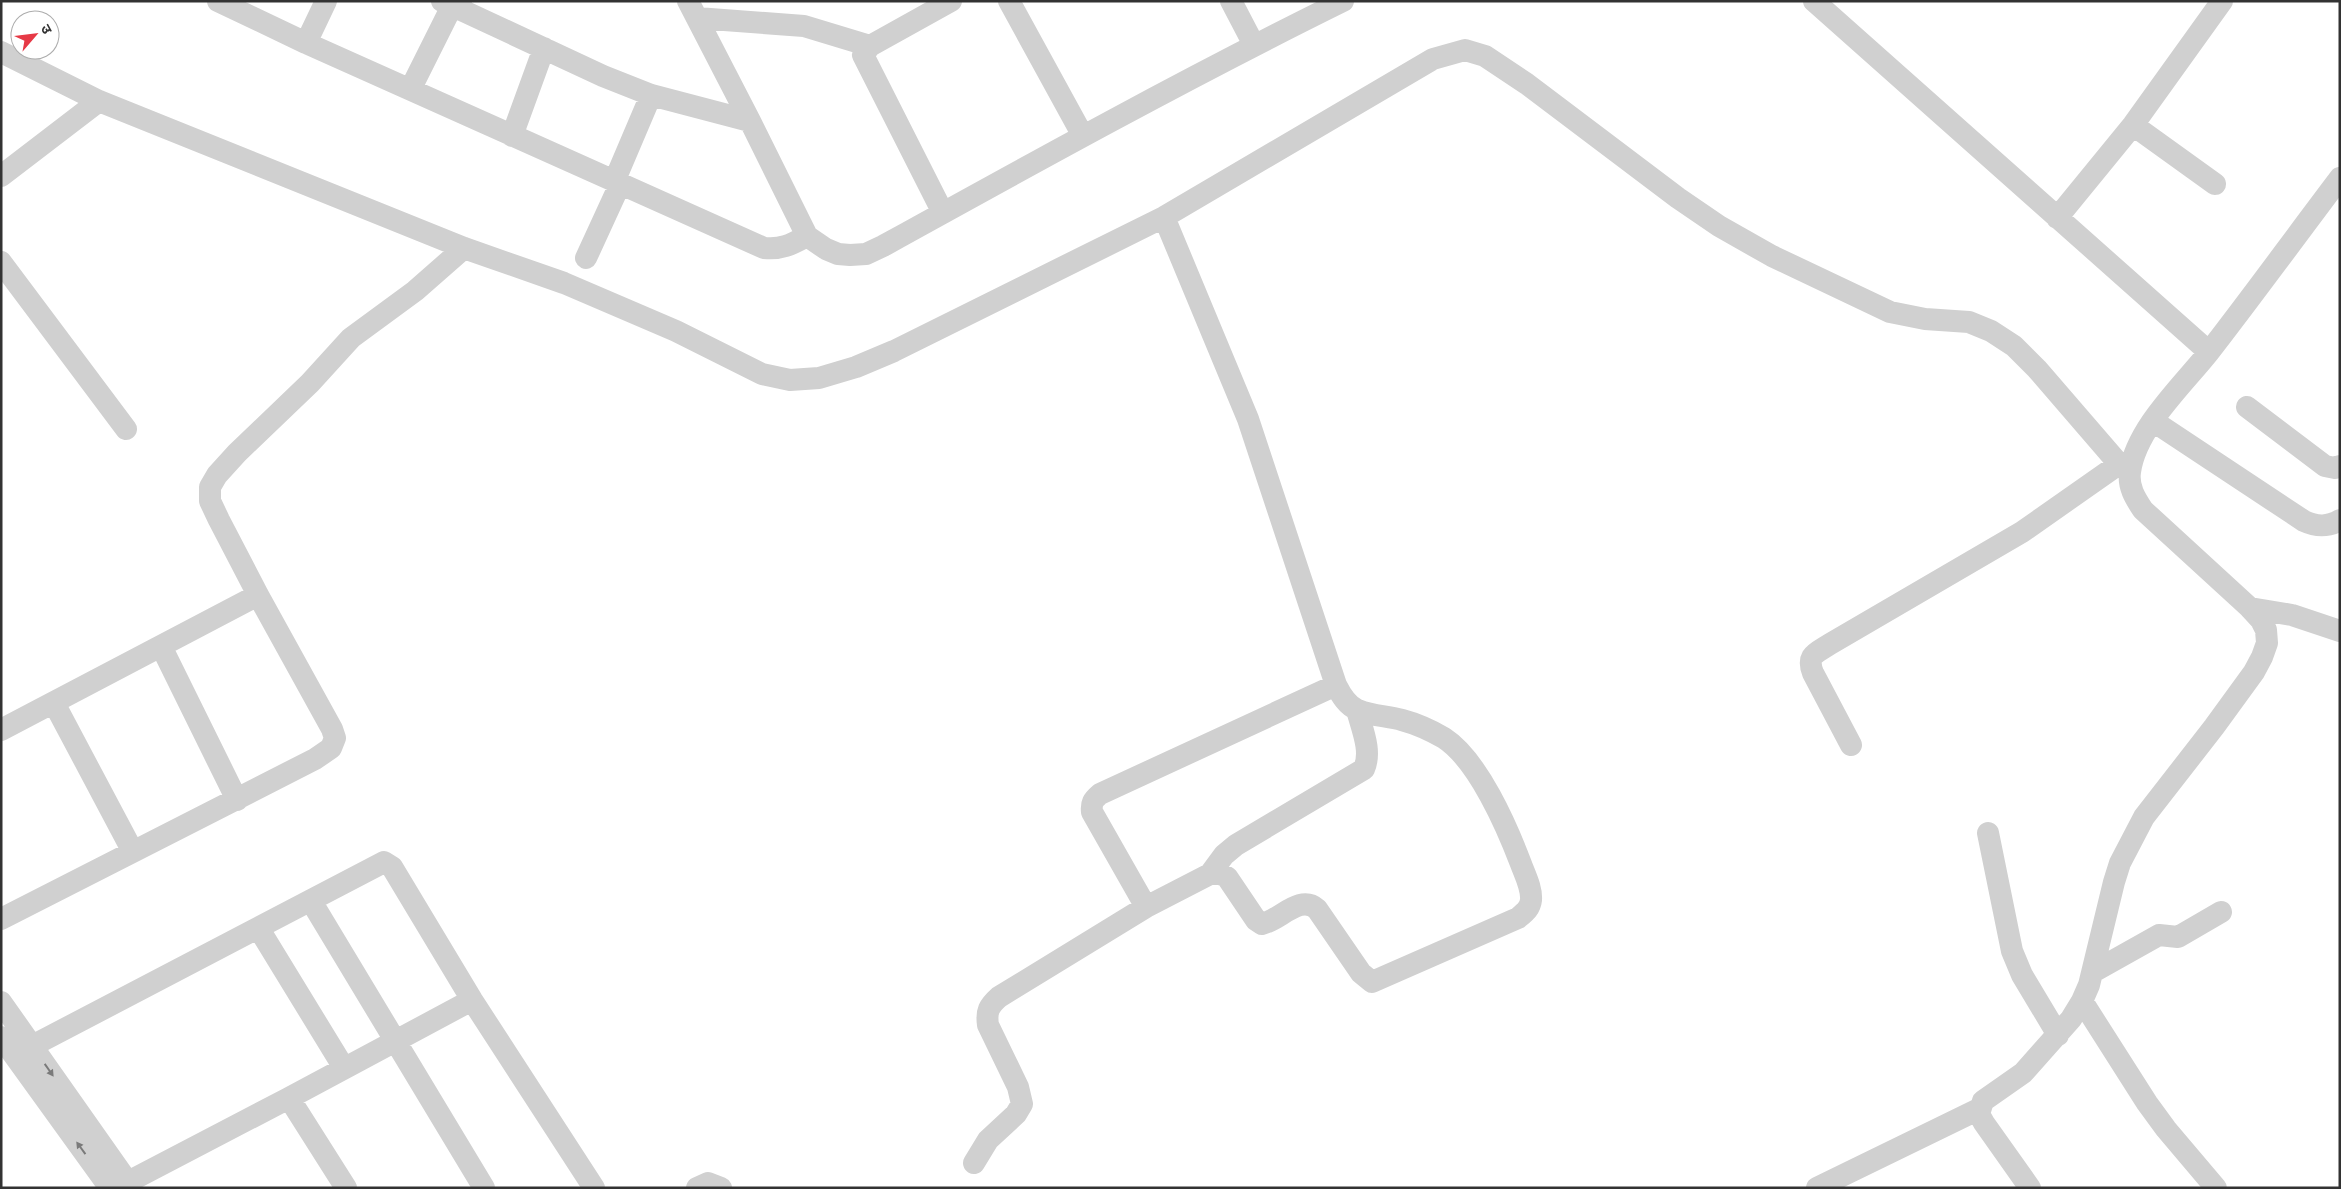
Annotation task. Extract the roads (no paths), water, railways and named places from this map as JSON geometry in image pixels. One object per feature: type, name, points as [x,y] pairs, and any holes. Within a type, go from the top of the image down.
[{"type":"street","points":[[218,1],[306,43],[411,88],[512,136],[764,248],[777,249],[785,247],[807,236]]},
{"type":"street","points":[[306,43],[326,1]]},
{"type":"street","points":[[943,213],[864,58],[865,51],[870,46],[951,1]]},
{"type":"street","points":[[1009,1],[1083,136]]},
{"type":"street","points":[[1231,1],[1254,45]]},
{"type":"street","points":[[692,10],[807,236],[838,254],[850,256],[866,254],[1254,45],[1343,1]]},
{"type":"street","points":[[1814,1],[2209,352]]},
{"type":"street","points":[[2056,218],[2133,125],[2222,1]]},
{"type":"street","points":[[411,88],[452,3],[602,76],[651,95],[750,121]]},
{"type":"street","points":[[692,10],[790,24],[870,46]]},
{"type":"street","points":[[512,136],[544,48]]},
{"type":"street","points":[[1,52],[99,101],[464,248],[564,283],[676,331],[762,374],[790,380],[819,378],[856,367],[894,351],[1164,217],[1433,59],[1465,50],[1477,53],[1527,84],[1678,198],[1719,226],[1772,256],[1890,312],[1925,320],[1969,322],[1991,331],[2014,346],[2037,369],[2125,468],[2132,493],[2143,510],[2261,620],[2266,630],[2267,643],[2254,672],[2144,818],[2120,863],[2093,972],[2082,1001],[2058,1035],[2023,1072],[1988,1097],[1979,1109],[1817,1188]]},
{"type":"street","points":[[586,258],[651,95]]},
{"type":"street","points":[[1,176],[99,101]]},
{"type":"street","points":[[2133,125],[2215,184]]},
{"type":"street","points":[[1851,745],[1813,673],[1809,663],[1811,658],[1830,644],[2022,532],[2125,468],[2144,436],[2340,178]]},
{"type":"street","points":[[1164,217],[1248,419],[1341,696],[1357,710],[1404,720],[1432,732],[1446,740],[1457,750],[1483,783],[1512,840],[1529,886],[1531,901],[1526,911],[1518,918],[1372,982],[1361,973],[1317,909],[1312,905],[1300,905],[1262,924],[1256,920],[1227,877],[1220,874],[1210,874]]},
{"type":"street","points":[[1,919],[132,850],[237,800],[331,748],[334,738],[332,728],[258,595],[210,501],[210,487],[237,453],[310,383],[351,338],[415,291],[464,248]]},
{"type":"street","points":[[1,262],[126,429]]},
{"type":"street","points":[[2247,407],[2324,466],[2335,468],[2340,466]]},
{"type":"street","points":[[2144,436],[2304,521],[2324,526],[2340,520]]},
{"type":"street","points":[[1,730],[258,595]]},
{"type":"street","points":[[2250,608],[2292,615],[2340,632]]},
{"type":"street","points":[[161,646],[237,800]]},
{"type":"street","points":[[1146,907],[1092,812],[1091,805],[1094,800],[1100,794],[1336,685]]},
{"type":"street","points":[[54,702],[132,850]]},
{"type":"street","points":[[974,1163],[988,1140],[1016,1114],[1022,1104],[1018,1087],[988,1025],[986,1015],[989,1006],[999,997],[1146,907],[1210,874],[1224,855],[1236,845],[1364,769],[1368,760],[1367,751],[1357,710]]},
{"type":"street","points":[[1988,832],[2012,951],[2022,974],[2058,1035]]},
{"type":"street","points":[[32,1046],[258,929],[380,863],[388,864],[392,867],[472,1000],[594,1188]]},
{"type":"street","points":[[311,901],[484,1188]]},
{"type":"street","points":[[2093,972],[2159,935],[2178,937],[2221,912]]},
{"type":"street","points":[[258,929],[344,1068]]},
{"type":"street","points":[[123,1186],[344,1068],[395,1043],[472,1000]]},
{"type":"street","points":[[2082,1001],[2147,1103],[2166,1129],[2216,1188]]},
{"type":"street","points":[[1,1002],[32,1046],[123,1186]]},
{"type":"street","points":[[1,1037],[123,1186]]},
{"type":"street","points":[[289,1098],[346,1188]]},
{"type":"street","points":[[1979,1109],[1979,1114],[1984,1123],[2030,1188]]},
{"type":"street","points":[[698,1188],[708,1183],[721,1188]]}]
